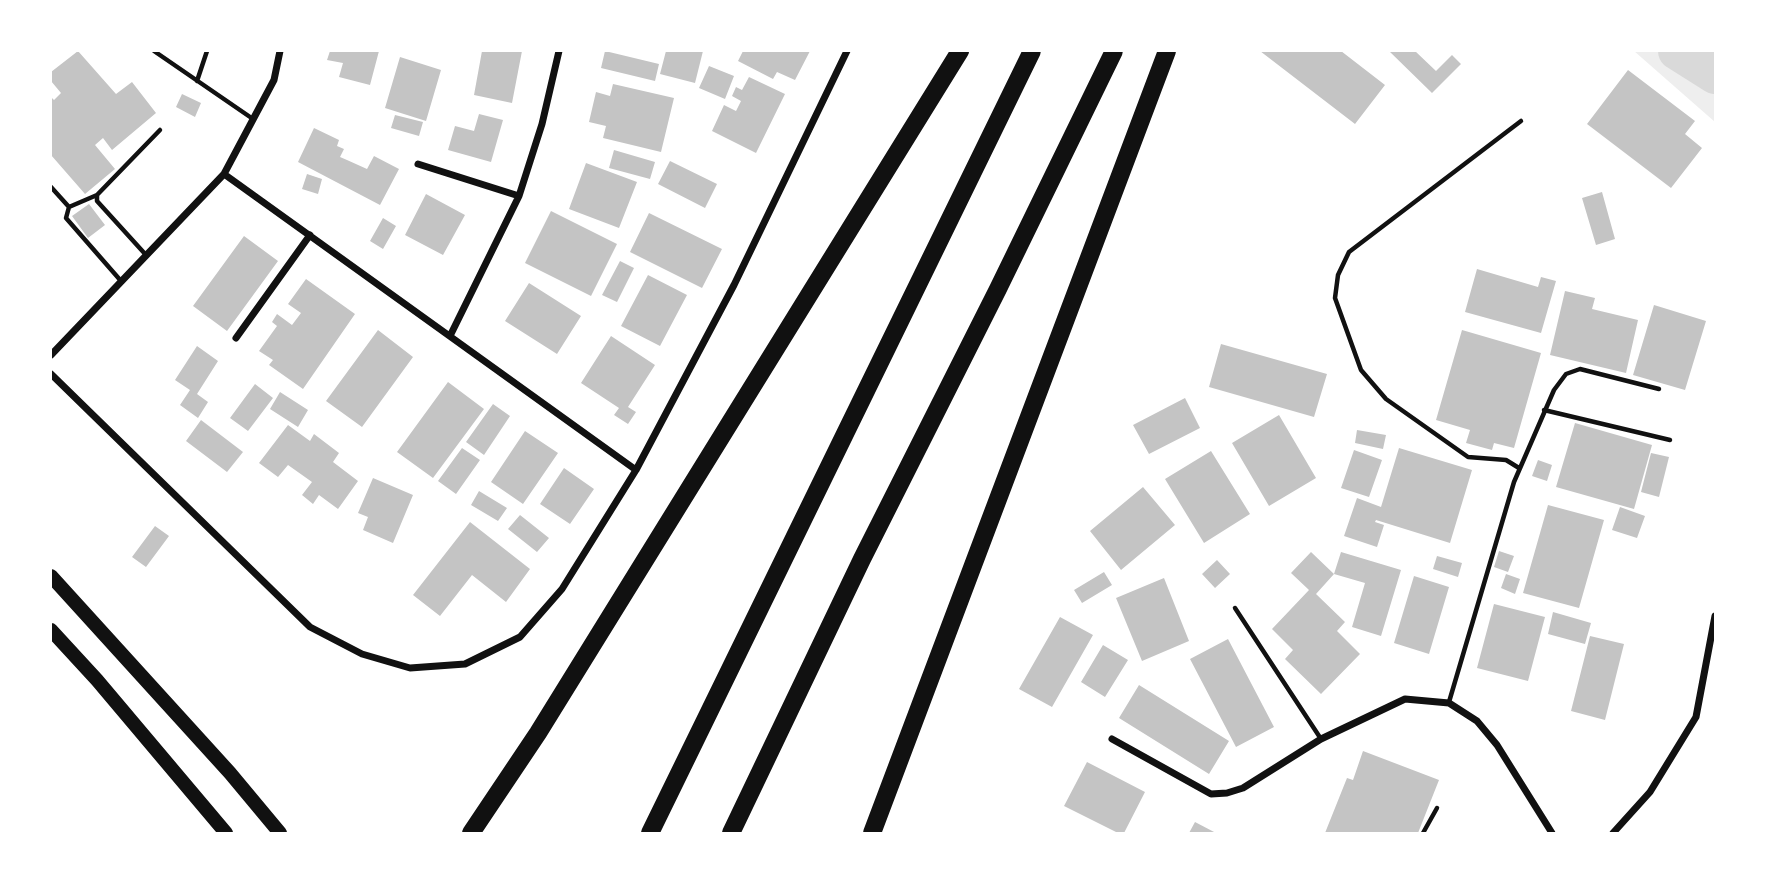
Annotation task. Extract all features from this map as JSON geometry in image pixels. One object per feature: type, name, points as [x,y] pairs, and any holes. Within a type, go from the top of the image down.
[{"type":"highway","points":[[471,833],[545,721],[960,51]]},
{"type":"highway","points":[[650,833],[1032,51]]},
{"type":"highway","points":[[731,833],[862,559],[1114,51]]},
{"type":"highway","points":[[872,833],[1167,51]]},
{"type":"main road","points":[[51,576],[230,773],[280,833]]},
{"type":"main road","points":[[51,630],[97,680],[226,833]]},
{"type":"street","points":[[51,355],[224,174],[274,80],[280,51]]},
{"type":"street","points":[[450,336],[519,196],[542,124],[559,51]]},
{"type":"street","points":[[51,374],[310,627],[362,654],[410,668],[465,664],[520,637],[562,589],[636,470],[734,285],[847,51]]},
{"type":"street","points":[[418,164],[519,196]]},
{"type":"street","points":[[224,174],[636,470]]},
{"type":"street","points":[[236,338],[310,235]]},
{"type":"street","points":[[1613,833],[1650,792],[1696,717],[1715,616]]},
{"type":"street","points":[[1112,739],[1211,794],[1243,788],[1321,739],[1405,699],[1449,703],[1477,721],[1497,745],[1552,833]]},
{"type":"lane","points":[[154,51],[253,119]]},
{"type":"lane","points":[[197,81],[207,51]]},
{"type":"lane","points":[[1519,468],[1506,460],[1468,457],[1386,399],[1361,370],[1335,298],[1338,275],[1349,252],[1521,121]]},
{"type":"lane","points":[[69,207],[97,195],[160,130]]},
{"type":"lane","points":[[51,187],[69,207]]},
{"type":"lane","points":[[97,195],[97,201],[146,255]]},
{"type":"lane","points":[[69,207],[66,218],[121,281]]},
{"type":"lane","points":[[1449,703],[1519,468],[1554,390],[1566,374],[1580,369],[1659,389]]},
{"type":"lane","points":[[1544,410],[1670,440]]},
{"type":"lane","points":[[1235,608],[1321,739]]},
{"type":"lane","points":[[1423,833],[1437,808]]},
{"type":"shaded area","points":[[1634,51],[1715,51],[1715,122]]},
{"type":"building","points":[[78,51],[116,94],[132,82],[156,113],[112,150],[103,138],[95,145],[115,169],[85,194],[51,155],[51,97],[54,100],[61,93],[51,81],[51,72]]},
{"type":"building","points":[[330,51],[379,51],[370,85],[339,77],[343,63],[327,60]]},
{"type":"building","points":[[482,51],[522,51],[512,103],[474,95]]},
{"type":"building","points":[[605,51],[659,64],[655,81],[601,68]]},
{"type":"building","points":[[666,51],[703,51],[695,83],[660,74]]},
{"type":"building","points":[[743,51],[810,51],[795,80],[777,72],[773,79],[738,61]]},
{"type":"building","points":[[1260,51],[1341,51],[1385,85],[1355,124]]},
{"type":"building","points":[[1389,51],[1415,51],[1436,71],[1452,55],[1461,64],[1432,93]]},
{"type":"building","points":[[400,57],[441,70],[426,121],[385,108]]},
{"type":"building","points":[[709,66],[734,76],[725,99],[699,88]]},
{"type":"building","points":[[1628,70],[1695,121],[1685,134],[1702,148],[1671,188],[1587,124]]},
{"type":"building","points":[[749,77],[785,94],[756,153],[712,131],[724,105],[736,111],[741,101],[732,96],[736,87],[742,90]]},
{"type":"building","points":[[613,84],[674,98],[661,152],[603,138],[606,126],[589,122],[596,92],[610,96]]},
{"type":"building","points":[[182,94],[201,103],[195,117],[176,107]]},
{"type":"building","points":[[479,114],[503,120],[491,162],[448,150],[455,126],[474,131]]},
{"type":"building","points":[[395,115],[423,122],[419,136],[391,128]]},
{"type":"building","points":[[314,128],[339,140],[337,146],[344,149],[340,157],[367,169],[374,156],[399,169],[380,205],[298,162]]},
{"type":"building","points":[[614,150],[655,162],[650,179],[609,168]]},
{"type":"building","points":[[670,161],[717,184],[705,208],[658,184]]},
{"type":"building","points":[[586,163],[637,182],[619,228],[569,209]]},
{"type":"building","points":[[307,174],[322,179],[318,194],[302,189]]},
{"type":"building","points":[[1602,192],[1615,239],[1596,245],[1582,198]]},
{"type":"building","points":[[426,194],[465,215],[443,255],[405,235]]},
{"type":"building","points":[[89,204],[105,225],[88,238],[72,216]]},
{"type":"building","points":[[551,211],[617,244],[591,296],[525,263]]},
{"type":"building","points":[[649,213],[722,249],[702,288],[630,252]]},
{"type":"building","points":[[383,218],[396,226],[383,249],[370,241]]},
{"type":"building","points":[[244,236],[278,261],[227,331],[193,306]]},
{"type":"building","points":[[620,261],[634,268],[617,302],[602,295]]},
{"type":"building","points":[[1477,269],[1538,287],[1541,277],[1556,281],[1541,333],[1465,312]]},
{"type":"building","points":[[648,275],[687,295],[660,346],[621,326]]},
{"type":"building","points":[[306,279],[355,314],[303,389],[269,365],[273,360],[259,351],[277,326],[272,322],[277,314],[292,325],[301,313],[288,304]]},
{"type":"building","points":[[529,283],[581,316],[557,354],[505,321]]},
{"type":"building","points":[[1565,291],[1595,298],[1592,309],[1638,320],[1626,373],[1550,355]]},
{"type":"building","points":[[1654,305],[1706,321],[1685,390],[1633,375]]},
{"type":"building","points":[[378,330],[413,357],[362,427],[326,401]]},
{"type":"building","points":[[1462,330],[1541,353],[1514,448],[1494,443],[1492,450],[1466,443],[1470,430],[1436,420]]},
{"type":"building","points":[[611,336],[655,365],[628,407],[636,412],[628,424],[614,415],[619,408],[581,383]]},
{"type":"building","points":[[1221,344],[1327,374],[1314,417],[1209,387]]},
{"type":"building","points":[[197,346],[218,361],[197,394],[208,402],[198,418],[180,405],[190,390],[175,380]]},
{"type":"building","points":[[448,382],[484,409],[433,478],[397,452]]},
{"type":"building","points":[[255,384],[273,398],[248,431],[230,418]]},
{"type":"building","points":[[280,392],[308,410],[298,427],[270,409]]},
{"type":"building","points":[[1185,398],[1200,428],[1149,454],[1133,425]]},
{"type":"building","points":[[493,404],[510,416],[484,455],[466,442]]},
{"type":"building","points":[[1279,415],[1316,478],[1269,506],[1232,443]]},
{"type":"building","points":[[201,420],[243,452],[227,472],[186,441]]},
{"type":"building","points":[[1575,423],[1652,445],[1634,509],[1556,487]]},
{"type":"building","points":[[288,425],[310,441],[314,434],[339,453],[333,462],[358,481],[338,509],[319,495],[313,504],[302,495],[312,482],[288,465],[278,477],[259,463]]},
{"type":"building","points":[[1357,430],[1386,435],[1383,449],[1355,443]]},
{"type":"building","points":[[525,431],[558,453],[523,504],[491,482]]},
{"type":"building","points":[[462,448],[480,460],[456,494],[438,481]]},
{"type":"building","points":[[1399,448],[1472,470],[1450,543],[1376,520],[1375,522],[1384,525],[1377,547],[1344,536],[1357,498],[1381,507]]},
{"type":"building","points":[[1354,450],[1382,460],[1369,497],[1341,488]]},
{"type":"building","points":[[1211,451],[1250,514],[1204,543],[1165,479]]},
{"type":"building","points":[[1651,453],[1669,457],[1659,497],[1641,492]]},
{"type":"building","points":[[1538,460],[1552,465],[1547,481],[1532,476]]},
{"type":"building","points":[[564,468],[594,489],[570,524],[540,504]]},
{"type":"building","points":[[373,478],[413,495],[393,543],[363,530],[368,517],[358,513]]},
{"type":"building","points":[[1143,487],[1175,525],[1121,570],[1090,531]]},
{"type":"building","points":[[479,491],[507,508],[498,521],[471,505]]},
{"type":"building","points":[[1548,505],[1604,520],[1579,608],[1523,593]]},
{"type":"building","points":[[1620,507],[1645,516],[1637,538],[1612,530]]},
{"type":"building","points":[[520,515],[549,538],[537,552],[508,529]]},
{"type":"building","points":[[470,522],[530,569],[506,602],[472,575],[440,616],[413,595]]},
{"type":"building","points":[[155,526],[169,536],[146,567],[132,557]]},
{"type":"building","points":[[1499,551],[1514,556],[1508,572],[1494,567]]},
{"type":"building","points":[[1311,552],[1334,574],[1316,594],[1345,622],[1337,631],[1360,654],[1321,694],[1285,659],[1293,650],[1272,629],[1309,590],[1291,573]]},
{"type":"building","points":[[1341,552],[1401,570],[1381,636],[1352,627],[1365,583],[1334,574]]},
{"type":"building","points":[[1437,556],[1462,563],[1458,577],[1433,569]]},
{"type":"building","points":[[1217,560],[1230,574],[1215,588],[1202,574]]},
{"type":"building","points":[[1104,572],[1112,585],[1082,603],[1074,590]]},
{"type":"building","points":[[1506,574],[1520,579],[1515,594],[1501,588]]},
{"type":"building","points":[[1414,576],[1449,587],[1429,654],[1394,643]]},
{"type":"building","points":[[1164,578],[1189,641],[1142,661],[1116,598]]},
{"type":"building","points":[[1494,604],[1545,617],[1528,681],[1477,668]]},
{"type":"building","points":[[1553,612],[1591,623],[1585,644],[1548,634]]},
{"type":"building","points":[[1060,617],[1093,635],[1052,707],[1019,689]]},
{"type":"building","points":[[1590,636],[1624,644],[1605,720],[1571,711]]},
{"type":"building","points":[[1228,639],[1274,727],[1236,747],[1190,659]]},
{"type":"building","points":[[1103,645],[1128,660],[1105,697],[1081,682]]},
{"type":"building","points":[[1139,685],[1229,741],[1209,774],[1119,718]]},
{"type":"building","points":[[1363,751],[1439,780],[1418,833],[1325,833],[1347,778],[1353,780]]},
{"type":"building","points":[[1087,762],[1145,792],[1124,833],[1118,833],[1064,806]]},
{"type":"building","points":[[1195,822],[1216,833],[1189,833]]},
{"type":"waterway","points":[[1677,51],[1715,75]]}]
